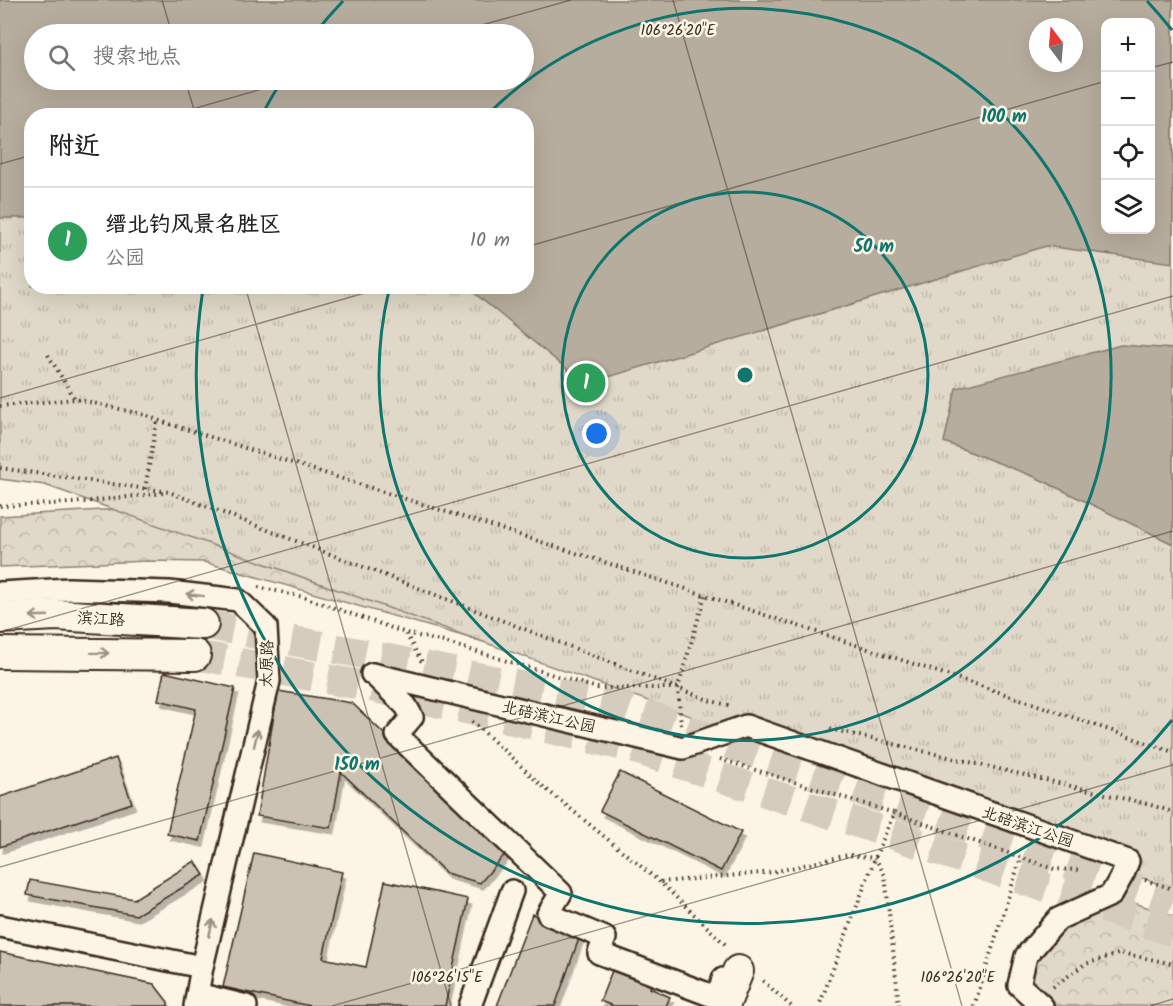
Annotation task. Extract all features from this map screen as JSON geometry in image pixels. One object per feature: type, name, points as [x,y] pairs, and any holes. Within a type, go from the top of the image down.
[{"type":"main road","name":"滨江路","points":[[0,618],[56,615],[203,624]]},
{"type":"main road","points":[[0,652],[195,655]]},
{"type":"main road","points":[[724,1006],[744,967]]},
{"type":"street","name":"太原路","points":[[0,593],[69,589],[180,593],[238,600],[267,627],[269,681],[196,1000]]},
{"type":"street","name":"北碚滨江公园","points":[[744,967],[727,962],[718,998],[600,953],[605,938],[548,914],[561,893],[397,735],[412,717],[406,706],[372,674],[683,748],[746,726],[1128,861],[1124,872]]},
{"type":"street","points":[[1039,1003],[1019,985],[1026,956],[1058,918],[1111,895],[1124,872]]},
{"type":"street","points":[[470,1006],[512,891]]},
{"type":"street","points":[[0,926],[202,967]]},
{"type":"street","points":[[737,1006],[746,978],[744,967]]},
{"type":"street","points":[[196,1000],[246,1006]]},
{"type":"path","points":[[48,355],[75,399]]},
{"type":"path","points":[[0,405],[75,399],[146,415],[705,595],[1173,752]]},
{"type":"path","points":[[145,489],[157,420]]},
{"type":"path","points":[[0,468],[169,492],[711,701],[734,707]]},
{"type":"path","points":[[0,506],[72,503],[169,492]]},
{"type":"path","points":[[255,587],[304,597],[406,633],[444,642],[597,688],[678,688]]},
{"type":"path","points":[[705,595],[678,688],[683,748],[894,813],[1054,869],[1124,872],[1173,890]]},
{"type":"path","points":[[406,633],[437,689]]},
{"type":"path","points":[[471,721],[540,784],[660,882],[744,967],[791,1006]]},
{"type":"path","points":[[827,729],[1173,812]]},
{"type":"path","points":[[819,1006],[874,858],[894,813]]},
{"type":"path","points":[[660,882],[773,872],[848,855],[874,858]]},
{"type":"path","points":[[974,1006],[1021,857]]},
{"type":"path","points":[[874,858],[885,875],[899,1006]]},
{"type":"path","points":[[1039,1003],[1085,964],[1121,953],[1173,965]]},
{"type":"green space","points":[[0,0],[1173,0],[1173,889],[45,485],[0,479]]},
{"type":"green space","points":[[171,506],[589,672],[204,562],[148,561],[0,567],[0,516]]},
{"type":"green space","points":[[1111,895],[1173,916],[1173,1006],[1042,1006],[1019,985],[1058,919]]},
{"type":"shaded area","points":[[0,0],[1173,0],[1173,263],[1046,246],[585,384],[476,294],[534,294],[534,108],[24,108],[24,218],[0,218]]},
{"type":"shaded area","points":[[1121,345],[1173,349],[1173,544],[1035,477],[944,442],[956,388]]},
{"type":"building","points":[[164,672],[235,688],[200,841],[167,834],[196,709],[158,700]]},
{"type":"building","points":[[278,691],[352,703],[507,852],[480,883],[446,873],[341,772],[331,828],[257,816]]},
{"type":"building","points":[[116,758],[132,803],[0,847],[0,797]]},
{"type":"building","points":[[620,772],[741,832],[721,871],[600,811]]},
{"type":"building","points":[[254,853],[342,872],[323,958],[366,967],[385,881],[468,899],[445,1006],[310,1006],[223,987]]},
{"type":"building","points":[[195,861],[204,875],[136,915],[27,895],[30,880],[134,899]]},
{"type":"building","points":[[532,914],[581,933],[555,1006],[497,1006]]},
{"type":"building","points":[[0,952],[154,984],[168,1002],[168,1006],[0,1006]]},
{"type":"building","points":[[615,963],[653,978],[650,988],[670,997],[666,1006],[613,1006],[600,1001]]},
{"type":"tunnel","points":[[203,624],[620,706],[1173,901]]},
{"type":"tunnel","points":[[195,655],[371,687],[633,748],[900,837],[1173,932]]},
{"type":"place","name":"缙北钓风景名胜区","points":[[586,383]]}]
